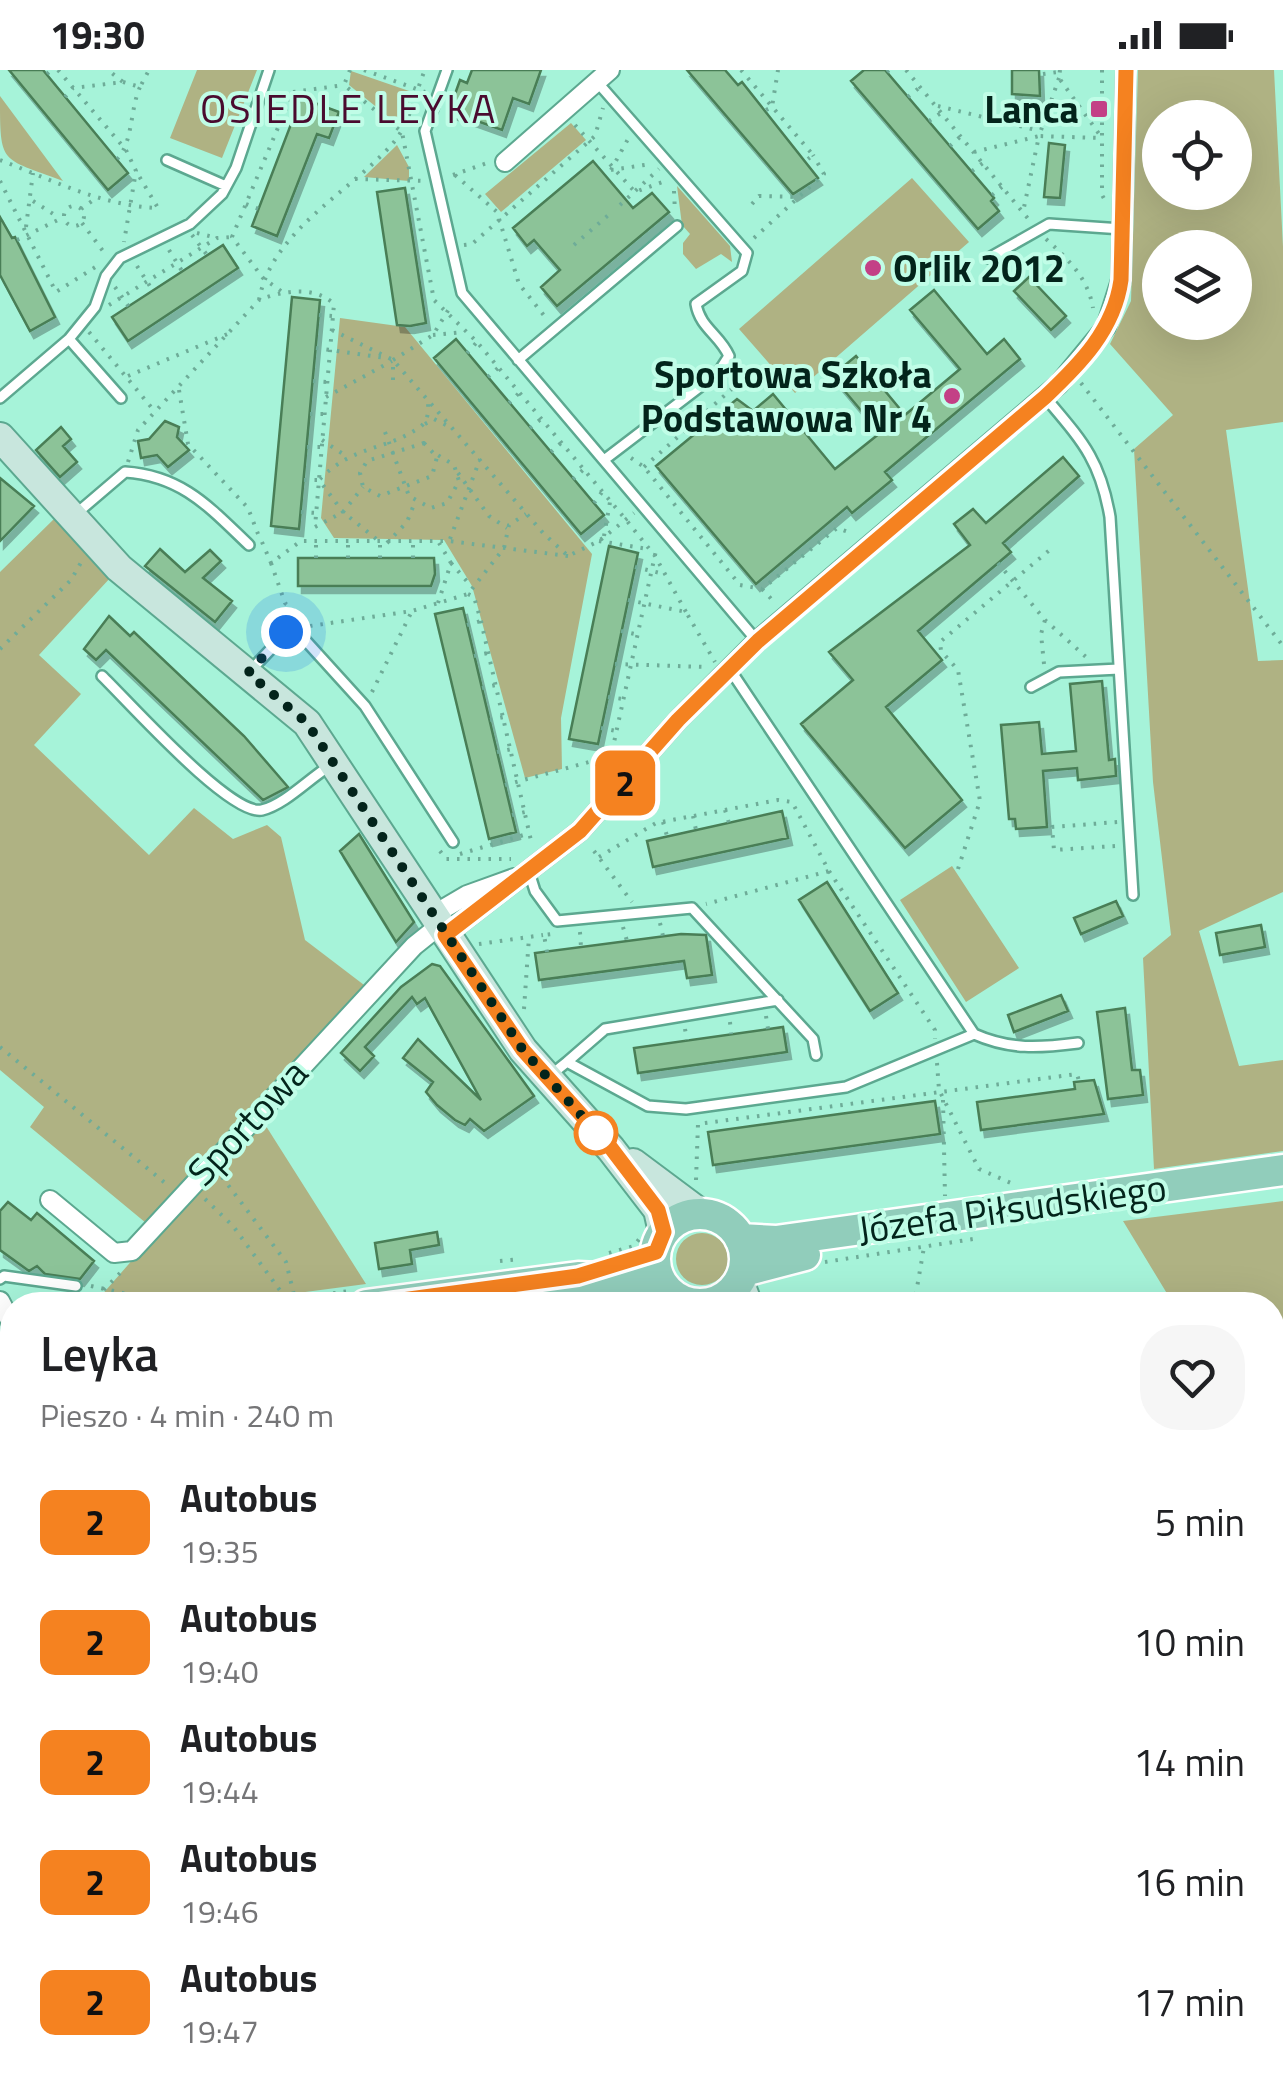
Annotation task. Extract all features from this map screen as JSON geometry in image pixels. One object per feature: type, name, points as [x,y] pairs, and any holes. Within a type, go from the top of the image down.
[{"type":"main road","name":"Józefa Piłsudskiego","points":[[740,1239],[776,1241],[1283,1170]]},
{"type":"main road","name":"Józefa Piłsudskiego","points":[[748,1288],[758,1264],[1283,1187]]},
{"type":"main road","points":[[579,1291],[660,1255],[680,1218],[698,1204],[726,1222],[740,1239],[748,1288]]},
{"type":"main road","points":[[660,1255],[677,1292]]},
{"type":"street","name":"Sportowa","points":[[50,1200],[114,1254],[132,1251],[421,938],[580,831],[729,668],[1045,397],[1087,354],[1114,312],[1125,229],[1126,70]]},
{"type":"street","points":[[506,162],[605,82]]},
{"type":"street","points":[[0,437],[72,518],[88,553],[118,568],[307,723],[439,925],[557,1071],[658,1210],[660,1255]]},
{"type":"street","points":[[611,1148],[698,1204]]},
{"type":"lane","points":[[0,398],[69,339],[95,307],[106,276],[126,252],[161,238],[207,211],[226,186],[269,70]]},
{"type":"lane","points":[[447,70],[425,131],[462,293],[758,641]]},
{"type":"lane","points":[[604,460],[718,373],[729,356],[722,341],[699,321],[696,304],[742,271],[744,249],[636,127],[605,82]]},
{"type":"lane","points":[[168,160],[226,186]]},
{"type":"lane","points":[[989,258],[1049,224],[1125,229]]},
{"type":"lane","points":[[518,360],[677,226]]},
{"type":"lane","points":[[69,339],[122,398]]},
{"type":"lane","points":[[1045,397],[1086,446],[1103,476],[1110,517],[1132,894]]},
{"type":"lane","points":[[72,518],[126,472],[194,492],[249,545]]},
{"type":"lane","points":[[248,673],[286,632],[296,630],[365,706],[453,842]]},
{"type":"lane","points":[[729,668],[974,1034],[1000,1046],[1032,1049],[1078,1044]]},
{"type":"lane","points":[[1032,687],[1058,672],[1119,668]]},
{"type":"lane","points":[[102,676],[212,783],[248,810],[265,810],[334,764]]},
{"type":"lane","points":[[531,863],[536,891],[557,920],[692,908],[813,1039],[816,1055]]},
{"type":"lane","points":[[778,1000],[605,1029],[557,1071],[648,1106],[686,1109],[846,1087],[974,1034]]},
{"type":"lane","points":[[0,1279],[4,1276],[76,1286]]},
{"type":"path","points":[[108,70],[123,82],[140,87]]},
{"type":"path","points":[[116,159],[126,150],[140,87],[149,70]]},
{"type":"path","points":[[364,70],[436,95]]},
{"type":"path","points":[[126,472],[138,430],[258,300],[263,278],[297,232],[402,132],[425,70]]},
{"type":"path","points":[[741,70],[824,174],[744,249]]},
{"type":"path","points":[[769,108],[778,70]]},
{"type":"path","points":[[906,70],[1039,231],[1073,264],[1087,286],[1093,312]]},
{"type":"path","points":[[1102,70],[1102,138]]},
{"type":"path","points":[[0,160],[96,198],[128,207],[158,208],[126,150],[73,88],[52,71]]},
{"type":"path","points":[[1060,73],[1102,138]]},
{"type":"path","points":[[1043,74],[1060,73]]},
{"type":"path","points":[[1023,212],[1039,134],[1060,73]]},
{"type":"path","points":[[65,96],[73,88],[123,82]]},
{"type":"path","points":[[450,248],[472,244],[595,136],[605,82]]},
{"type":"path","points":[[232,237],[292,92],[344,85]]},
{"type":"path","points":[[908,97],[920,87]]},
{"type":"path","points":[[936,105],[1039,134],[1102,138]]},
{"type":"path","points":[[80,114],[88,106]]},
{"type":"path","points":[[929,121],[942,113]]},
{"type":"path","points":[[566,114],[611,170],[635,192]]},
{"type":"path","points":[[611,170],[636,127]]},
{"type":"path","points":[[99,137],[108,128]]},
{"type":"path","points":[[974,152],[1039,134]]},
{"type":"path","points":[[274,135],[285,141]]},
{"type":"path","points":[[950,146],[961,136]]},
{"type":"path","points":[[355,179],[388,183],[434,180],[502,158],[506,162]]},
{"type":"path","points":[[611,170],[666,162]]},
{"type":"path","points":[[620,204],[666,162]]},
{"type":"path","points":[[972,170],[983,163]]},
{"type":"path","points":[[136,171],[128,207],[126,252],[153,290]]},
{"type":"path","points":[[261,171],[272,175]]},
{"type":"path","points":[[27,230],[33,172]]},
{"type":"path","points":[[455,175],[497,212],[518,284],[555,329]]},
{"type":"path","points":[[635,192],[673,178],[677,226]]},
{"type":"path","points":[[0,181],[56,292]]},
{"type":"path","points":[[992,195],[1002,187]]},
{"type":"path","points":[[0,199],[8,195]]},
{"type":"path","points":[[752,204],[759,196],[797,197]]},
{"type":"path","points":[[81,209],[96,198]]},
{"type":"path","points":[[33,201],[72,226],[82,223]]},
{"type":"path","points":[[408,206],[418,202]]},
{"type":"path","points":[[246,204],[259,209]]},
{"type":"path","points":[[17,240],[27,230],[61,217],[72,206],[81,209]]},
{"type":"path","points":[[48,298],[109,259],[82,223],[81,209]]},
{"type":"path","points":[[574,245],[614,211]]},
{"type":"path","points":[[190,231],[216,238],[232,237]]},
{"type":"path","points":[[412,238],[422,232]]},
{"type":"path","points":[[232,237],[263,278],[281,291]]},
{"type":"path","points":[[161,238],[182,272]]},
{"type":"path","points":[[98,312],[216,238]]},
{"type":"path","points":[[201,247],[207,256]]},
{"type":"path","points":[[31,267],[42,261]]},
{"type":"path","points":[[418,270],[428,265]]},
{"type":"path","points":[[106,276],[129,307]]},
{"type":"path","points":[[258,300],[281,291],[326,296],[334,304],[314,527],[343,512],[363,487],[362,467],[392,450],[417,442],[448,459],[490,516],[507,528]]},
{"type":"path","points":[[326,397],[433,335],[462,293]]},
{"type":"path","points":[[422,302],[434,300]]},
{"type":"path","points":[[319,315],[333,316]]},
{"type":"path","points":[[94,322],[89,333],[156,412]]},
{"type":"path","points":[[332,330],[394,360],[568,556]]},
{"type":"path","points":[[112,387],[126,377],[232,332]]},
{"type":"path","points":[[433,335],[466,332]]},
{"type":"path","points":[[467,353],[476,342]]},
{"type":"path","points":[[316,348],[394,360]]},
{"type":"path","points":[[644,467],[750,372],[729,356]]},
{"type":"path","points":[[394,360],[394,380]]},
{"type":"path","points":[[488,377],[498,368]]},
{"type":"path","points":[[1088,376],[1080,384],[1283,646]]},
{"type":"path","points":[[313,381],[328,382]]},
{"type":"path","points":[[179,390],[188,444],[248,508],[285,602],[310,626]]},
{"type":"path","points":[[509,403],[519,393]]},
{"type":"path","points":[[421,426],[428,415],[428,397]]},
{"type":"path","points":[[310,414],[325,414]]},
{"type":"path","points":[[304,480],[319,480],[346,456],[434,419],[460,434]]},
{"type":"path","points":[[530,428],[541,419]]},
{"type":"path","points":[[386,432],[415,502],[431,508],[447,503],[457,490],[458,473]]},
{"type":"path","points":[[322,440],[346,456]]},
{"type":"path","points":[[551,452],[561,443]]},
{"type":"path","points":[[307,446],[322,447]]},
{"type":"path","points":[[619,449],[644,467],[740,585],[762,590],[780,608]]},
{"type":"path","points":[[363,487],[380,496],[432,476],[438,464],[436,454]]},
{"type":"path","points":[[449,541],[480,459]]},
{"type":"path","points":[[573,478],[584,470]]},
{"type":"path","points":[[319,480],[343,512],[384,542]]},
{"type":"path","points":[[594,504],[602,492]]},
{"type":"path","points":[[380,558],[384,542],[406,522],[415,502]]},
{"type":"path","points":[[602,538],[610,502]]},
{"type":"path","points":[[270,563],[301,541],[449,541],[568,556],[602,538],[643,504]]},
{"type":"path","points":[[301,512],[316,512]]},
{"type":"path","points":[[468,594],[504,548],[507,528],[527,513]]},
{"type":"path","points":[[505,785],[611,756],[662,526]]},
{"type":"path","points":[[762,590],[837,528],[851,533]]},
{"type":"path","points":[[602,538],[650,549]]},
{"type":"path","points":[[316,541],[316,558]]},
{"type":"path","points":[[348,542],[348,558]]},
{"type":"path","points":[[413,558],[414,543]]},
{"type":"path","points":[[439,544],[472,586]]},
{"type":"path","points":[[958,868],[980,801],[958,670],[941,651],[940,642],[1052,548]]},
{"type":"path","points":[[0,649],[71,580],[88,553]]},
{"type":"path","points":[[438,603],[452,563]]},
{"type":"path","points":[[998,563],[1045,620],[1101,670]]},
{"type":"path","points":[[635,567],[665,574]]},
{"type":"path","points":[[296,630],[412,611],[468,594],[474,596],[512,749],[531,863]]},
{"type":"path","points":[[614,664],[717,666],[686,612],[628,600]]},
{"type":"path","points":[[365,706],[412,611]]},
{"type":"path","points":[[1044,680],[1041,634],[1045,620]]},
{"type":"path","points":[[467,625],[481,622]]},
{"type":"path","points":[[621,631],[639,635]]},
{"type":"path","points":[[474,656],[488,653]]},
{"type":"path","points":[[482,688],[496,685]]},
{"type":"path","points":[[608,697],[624,700]]},
{"type":"path","points":[[490,720],[504,717]]},
{"type":"path","points":[[601,728],[617,732]]},
{"type":"path","points":[[497,752],[512,749]]},
{"type":"path","points":[[598,857],[663,822],[792,802],[829,871],[692,908]]},
{"type":"path","points":[[760,804],[763,815]]},
{"type":"path","points":[[725,810],[729,823]]},
{"type":"path","points":[[512,815],[525,812]]},
{"type":"path","points":[[693,816],[696,830]]},
{"type":"path","points":[[663,822],[667,836]]},
{"type":"path","points":[[1128,822],[1052,827],[1054,850],[1130,846]]},
{"type":"path","points":[[446,859],[529,833]]},
{"type":"path","points":[[431,856],[453,842]]},
{"type":"path","points":[[440,850],[446,859]]},
{"type":"path","points":[[594,850],[640,914]]},
{"type":"path","points":[[446,859],[512,859]]},
{"type":"path","points":[[836,896],[843,892]]},
{"type":"path","points":[[854,924],[861,919]]},
{"type":"path","points":[[479,944],[580,931],[581,947]]},
{"type":"path","points":[[544,935],[547,952]]},
{"type":"path","points":[[522,1023],[530,937]]},
{"type":"path","points":[[872,952],[879,946]]},
{"type":"path","points":[[890,980],[900,976]]},
{"type":"path","points":[[0,1047],[233,1226],[281,1292]]},
{"type":"path","points":[[698,1204],[698,1124],[1077,1074],[1079,1081]]},
{"type":"path","points":[[994,1084],[996,1093]]},
{"type":"path","points":[[919,1093],[923,1102]]},
{"type":"path","points":[[888,1098],[890,1107]]},
{"type":"path","points":[[942,1099],[946,1206]]},
{"type":"path","points":[[856,1102],[858,1112]]},
{"type":"path","points":[[824,1106],[826,1116]]},
{"type":"path","points":[[790,1111],[793,1120]]},
{"type":"path","points":[[758,1116],[760,1125]]},
{"type":"path","points":[[726,1120],[728,1130]]},
{"type":"path","points":[[216,1169],[286,1262],[293,1292]]},
{"type":"path","points":[[916,1292],[924,1247]]},
{"type":"path","points":[[76,1286],[108,1292]]},
{"type":"green space","points":[[197,70],[257,70],[222,158],[170,138]]},
{"type":"green space","points":[[1138,70],[1274,70],[1283,247],[1283,422],[1226,430],[1258,661],[1283,660],[1283,892],[1199,931],[1239,1066],[1283,1060],[1283,1151],[1154,1169],[1143,958],[1171,935],[1153,782],[1134,449],[1173,415],[1110,344],[1131,301]]},
{"type":"green space","points":[[351,71],[412,92],[400,126],[349,85]]},
{"type":"green space","points":[[0,96],[63,181],[8,156],[1,135]]},
{"type":"green space","points":[[571,123],[586,140],[501,212],[485,194]]},
{"type":"green space","points":[[397,145],[409,167],[409,181],[364,177]]},
{"type":"green space","name":"Orlik 2012","points":[[912,178],[969,242],[795,393],[739,329]]},
{"type":"green space","points":[[677,186],[730,246],[732,262],[721,254],[696,269],[683,254],[683,243],[690,234],[682,225]]},
{"type":"green space","points":[[340,318],[405,327],[592,554],[561,718],[562,769],[525,778],[472,586],[444,540],[334,538],[321,518]]},
{"type":"green space","points":[[55,518],[111,577],[39,655],[81,694],[34,745],[149,855],[194,808],[233,839],[267,825],[281,837],[305,940],[368,988],[146,1223],[30,1127],[44,1107],[0,1070],[0,572]]},
{"type":"green space","points":[[952,866],[1019,968],[966,1002],[900,900]]},
{"type":"green space","points":[[259,1115],[366,1284],[305,1292],[104,1292]]},
{"type":"green space","points":[[1283,1201],[1283,1292],[1166,1292],[1123,1221]]},
{"type":"green space","points":[[702,1233],[721,1240],[728,1259],[721,1278],[702,1285],[683,1278],[676,1259],[683,1240]]},
{"type":"building","points":[[9,70],[43,70],[128,173],[108,190]]},
{"type":"building","points":[[472,70],[541,70],[529,104],[513,98],[502,130],[449,111],[460,80],[467,83]]},
{"type":"building","points":[[687,70],[725,70],[738,85],[742,82],[818,178],[793,194]]},
{"type":"building","points":[[864,70],[885,70],[994,198],[991,201],[999,211],[978,229],[851,81]]},
{"type":"building","points":[[1012,70],[1039,70],[1040,96],[1012,94]]},
{"type":"building","points":[[301,98],[339,112],[329,138],[317,134],[277,236],[252,226]]},
{"type":"building","points":[[1049,143],[1065,145],[1060,198],[1044,197]]},
{"type":"building","points":[[593,161],[633,208],[652,193],[669,212],[557,306],[541,287],[560,270],[534,240],[527,246],[513,228]]},
{"type":"building","points":[[405,188],[426,323],[410,326],[397,325],[377,192]]},
{"type":"building","points":[[0,217],[15,237],[55,317],[30,331],[0,275]]},
{"type":"building","points":[[223,245],[238,268],[128,341],[112,317]]},
{"type":"building","points":[[1029,277],[1066,316],[1051,330],[1014,291]]},
{"type":"building","points":[[934,290],[987,354],[1004,339],[1020,359],[885,472],[892,480],[852,513],[847,507],[756,584],[656,466],[737,399],[753,411],[773,394],[835,469],[880,433],[832,376],[856,356],[905,415],[960,369],[910,310]]},
{"type":"building","points":[[292,297],[320,300],[299,529],[271,526]]},
{"type":"building","points":[[456,339],[604,515],[581,534],[434,358]]},
{"type":"building","points":[[165,421],[179,427],[177,437],[189,450],[168,467],[157,455],[141,458],[138,441],[149,439]]},
{"type":"building","points":[[61,427],[71,439],[63,446],[77,462],[60,477],[36,450]]},
{"type":"building","points":[[1063,457],[1079,476],[1003,543],[1011,552],[918,631],[942,660],[886,707],[962,800],[905,848],[801,724],[853,680],[829,652],[970,545],[954,524],[973,509],[986,523]]},
{"type":"building","points":[[0,478],[34,506],[0,541]]},
{"type":"building","points":[[609,546],[638,553],[598,744],[569,739]]},
{"type":"building","points":[[160,549],[185,572],[210,550],[221,561],[203,578],[232,601],[215,622],[145,566]]},
{"type":"building","points":[[298,558],[434,558],[435,574],[431,586],[298,586]]},
{"type":"building","points":[[463,608],[516,832],[489,839],[435,614]]},
{"type":"building","points":[[109,616],[130,636],[134,632],[244,736],[288,787],[263,800],[106,650],[96,660],[84,649]]},
{"type":"building","points":[[1102,681],[1109,760],[1115,759],[1116,776],[1078,780],[1077,768],[1043,771],[1047,827],[1016,829],[1015,819],[1009,819],[1001,725],[1039,722],[1042,754],[1076,751],[1070,684]]},
{"type":"building","points":[[782,811],[788,838],[653,867],[647,841]]},
{"type":"building","points":[[359,834],[414,922],[396,942],[340,851]]},
{"type":"building","points":[[827,882],[898,993],[870,1011],[799,900]]},
{"type":"building","points":[[1116,901],[1123,916],[1081,934],[1074,918]]},
{"type":"building","points":[[1261,925],[1265,947],[1220,955],[1216,933]]},
{"type":"building","points":[[681,934],[706,935],[712,975],[687,978],[684,961],[539,980],[535,953]]},
{"type":"building","points":[[432,964],[440,966],[534,1096],[484,1131],[470,1119],[465,1125],[455,1120],[437,1105],[426,1092],[433,1082],[403,1058],[418,1039],[481,1100],[425,998],[417,1004],[412,997],[365,1047],[374,1056],[360,1071],[341,1053],[401,987]]},
{"type":"building","points":[[1061,995],[1068,1011],[1014,1032],[1008,1015]]},
{"type":"building","points":[[1125,1008],[1132,1070],[1140,1070],[1143,1095],[1108,1099],[1097,1012]]},
{"type":"building","points":[[783,1027],[787,1052],[638,1073],[634,1048]]},
{"type":"building","points":[[1094,1080],[1104,1114],[981,1130],[977,1102],[1075,1089],[1074,1082]]},
{"type":"building","points":[[935,1101],[940,1134],[713,1165],[708,1132]]},
{"type":"building","points":[[8,1202],[31,1220],[37,1213],[94,1261],[80,1279],[45,1274],[37,1266],[29,1271],[0,1250],[0,1211]]},
{"type":"building","points":[[437,1232],[439,1245],[410,1250],[412,1264],[379,1269],[375,1243]]},
{"type":"bus line","name":"2","points":[[460,1292],[578,1276],[627,1262],[656,1252],[664,1232],[658,1210],[611,1148],[523,1050],[445,935],[580,831],[729,668],[1045,397],[1095,344],[1114,312],[1121,280],[1126,70]]},
{"type":"place","name":"Lanca","points":[[1099,109]]},
{"type":"place","name":"Orlik 2012","points":[[873,268]]},
{"type":"place","name":"Sportowa Szkoła Podstawowa Nr 4","points":[[952,396]]},
{"type":"district","name":"OSIEDLE LEYKA","points":[[349,108]]},
{"type":"route","points":[[286,632],[248,673],[307,723],[523,1050],[602,1139],[596,1133]]}]
